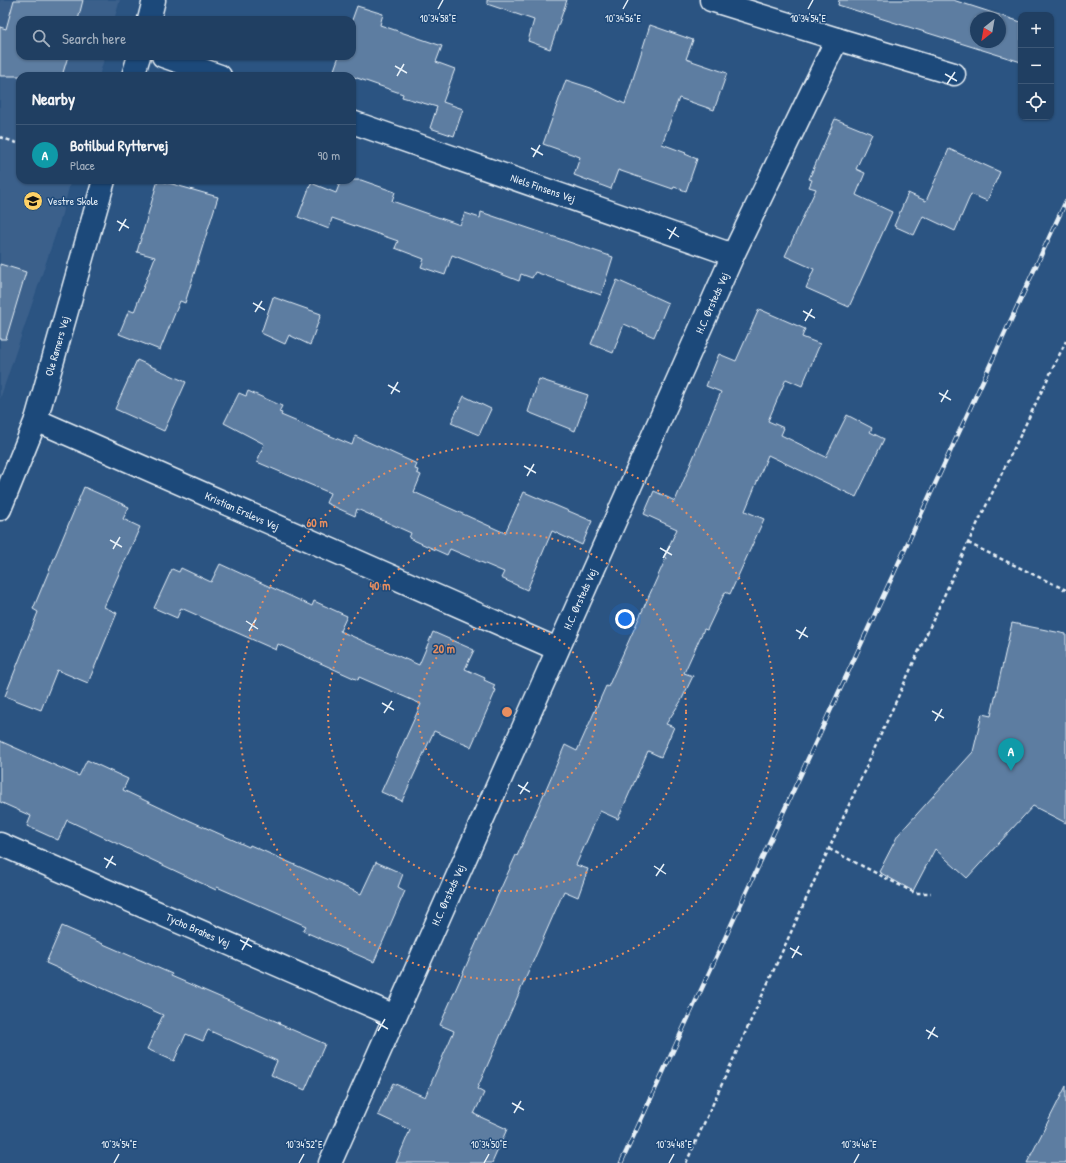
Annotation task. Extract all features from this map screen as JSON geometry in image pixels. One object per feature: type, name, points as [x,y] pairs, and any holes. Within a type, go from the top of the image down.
[{"type":"street","points":[[150,16],[154,0]]},
{"type":"street","points":[[711,0],[954,74]]},
{"type":"street","name":"H.C. Ørsteds Vej","points":[[330,1163],[733,255],[837,39]]},
{"type":"street","points":[[134,72],[138,60]]},
{"type":"street","points":[[174,60],[209,72]]},
{"type":"street","name":"Niels Finsens Vej","points":[[356,123],[733,255]]},
{"type":"street","name":"Ole Rømers Vej","points":[[0,509],[36,420],[103,184]]},
{"type":"street","name":"Kristian Erslevs Vej","points":[[36,420],[557,649]]},
{"type":"street","name":"Tycho Brahes Vej","points":[[0,844],[395,1016]]},
{"type":"path","points":[[0,138],[16,143]]},
{"type":"path","points":[[686,1163],[968,543],[1066,341]]},
{"type":"path","points":[[968,543],[1066,590]]},
{"type":"path","points":[[829,849],[915,893],[931,893]]},
{"type":"shaded area","name":"Vestre Skole","points":[[0,0],[120,0],[115,16],[16,16],[16,60],[104,60],[100,72],[16,72],[16,184],[70,184],[60,221],[0,399]]},
{"type":"building","points":[[14,0],[83,0],[79,16],[16,16],[16,60],[67,60],[63,72],[16,72],[16,76],[0,76],[0,27],[6,29]]},
{"type":"building","points":[[487,0],[567,0],[550,49],[528,41],[534,20],[487,4]]},
{"type":"building","points":[[839,0],[953,0],[990,12],[970,12],[970,46],[838,5]]},
{"type":"building","points":[[357,6],[383,14],[380,25],[442,46],[436,62],[455,69],[443,102],[463,109],[454,136],[430,128],[437,107],[402,97],[403,94],[356,78],[356,72],[340,72],[334,70],[338,60],[356,60],[356,16],[353,16]]},
{"type":"building","points":[[1006,17],[1018,21],[1018,61],[976,48],[1006,48]]},
{"type":"building","points":[[650,25],[693,40],[686,59],[727,73],[714,110],[679,98],[662,144],[697,159],[686,191],[674,187],[673,189],[618,170],[611,189],[574,175],[580,157],[543,144],[566,80],[591,88],[625,104]]},
{"type":"building","points":[[835,119],[872,134],[856,169],[865,173],[856,195],[892,212],[849,307],[806,288],[814,269],[785,256],[816,189],[809,187],[812,180],[809,179]]},
{"type":"building","points":[[949,149],[1000,172],[987,201],[971,194],[955,231],[923,216],[914,235],[894,226],[908,193],[926,201]]},
{"type":"building","points":[[356,180],[361,180],[395,192],[392,201],[460,225],[465,213],[480,218],[481,212],[613,257],[601,295],[535,272],[532,278],[521,274],[519,281],[452,255],[445,275],[421,267],[424,259],[395,248],[398,241],[332,218],[329,229],[298,217],[311,184],[336,193],[339,184],[356,184]]},
{"type":"building","points":[[157,184],[172,184],[218,197],[185,303],[180,301],[160,350],[119,334],[129,310],[134,312],[155,257],[137,252]]},
{"type":"building","points":[[0,264],[26,272],[6,339],[0,339]]},
{"type":"building","points":[[617,280],[668,303],[654,337],[624,324],[613,353],[591,344]]},
{"type":"building","points":[[273,297],[321,314],[310,345],[289,335],[285,344],[261,333]]},
{"type":"building","points":[[759,309],[805,329],[802,337],[820,344],[802,386],[786,379],[768,421],[784,428],[781,435],[826,457],[847,415],[872,428],[870,432],[884,439],[856,497],[768,455],[745,511],[764,519],[730,594],[725,592],[707,630],[704,629],[684,673],[693,676],[681,701],[666,724],[674,727],[661,757],[648,751],[618,819],[600,811],[576,865],[588,869],[578,897],[564,891],[477,1089],[484,1093],[474,1114],[507,1129],[492,1163],[396,1163],[410,1130],[378,1115],[393,1083],[425,1097],[454,1031],[440,1025],[481,932],[516,855],[517,856],[565,745],[577,751],[606,686],[608,687],[666,558],[664,557],[677,529],[644,514],[654,491],[675,501],[721,392],[706,386],[719,354],[736,361]]},
{"type":"building","points":[[137,360],[186,382],[164,431],[115,409]]},
{"type":"building","points":[[539,379],[588,395],[575,431],[528,412]]},
{"type":"building","points":[[248,391],[282,406],[279,412],[282,413],[281,415],[352,445],[355,436],[417,464],[415,469],[418,470],[417,473],[421,475],[414,492],[505,533],[524,492],[592,521],[582,545],[552,531],[527,590],[501,578],[504,572],[450,549],[447,555],[409,538],[411,533],[357,509],[355,516],[326,503],[330,493],[257,462],[264,444],[224,423],[239,393],[246,396]]},
{"type":"building","points":[[464,396],[491,409],[479,435],[451,423]]},
{"type":"building","points":[[84,487],[129,507],[123,519],[140,527],[104,607],[117,613],[88,683],[57,670],[41,710],[5,696],[38,612],[33,609]]},
{"type":"building","points":[[220,564],[312,606],[314,601],[347,616],[340,631],[419,665],[433,632],[474,650],[465,669],[485,678],[484,680],[495,685],[493,689],[496,690],[471,747],[434,731],[402,801],[381,792],[421,704],[359,677],[358,680],[278,644],[276,650],[181,608],[177,618],[154,608],[172,569],[179,572],[181,568],[211,582]]},
{"type":"building","points":[[1012,623],[1066,634],[1066,823],[1033,806],[967,878],[935,849],[913,891],[879,872],[898,835],[973,752],[982,714],[991,716]]},
{"type":"building","points":[[0,741],[79,776],[87,760],[128,779],[123,790],[184,819],[249,847],[250,845],[361,894],[376,862],[403,874],[398,887],[405,891],[374,962],[303,931],[306,926],[217,887],[216,890],[67,820],[58,840],[27,826],[31,816],[0,802]]},
{"type":"building","points":[[62,926],[172,974],[171,976],[325,1044],[305,1090],[271,1075],[277,1061],[208,1030],[203,1041],[186,1034],[174,1061],[147,1049],[163,1015],[46,963]]},
{"type":"building","points":[[1066,1086],[1066,1163],[1027,1163]]},
{"type":"railway","points":[[621,1163],[1066,201]]},
{"type":"place","name":"Vestre Skole","points":[[33,201]]},
{"type":"place","name":"Botilbud Ryttervej","points":[[1011,771]]}]
